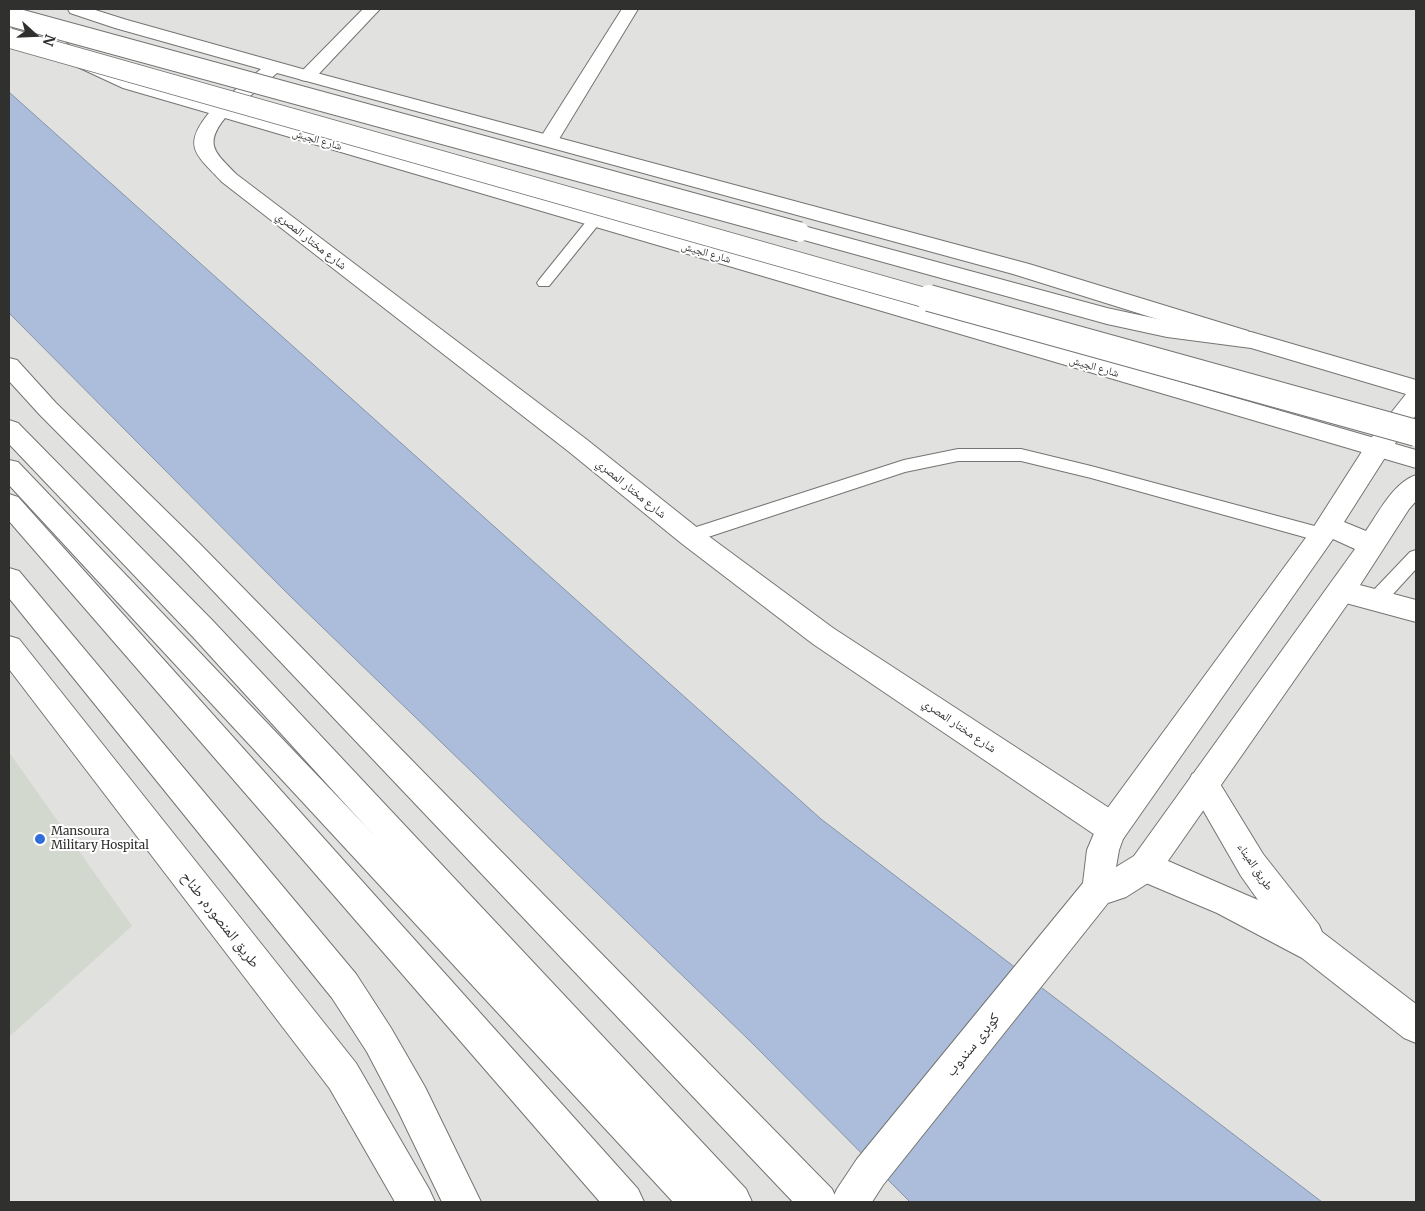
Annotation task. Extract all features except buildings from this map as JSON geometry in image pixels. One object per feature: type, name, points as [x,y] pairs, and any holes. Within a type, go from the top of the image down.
[{"type":"main road","name":"شارع الجيش","points":[[13,9],[75,59],[129,84],[1416,459]]},
{"type":"main road","points":[[76,9],[121,24],[274,67],[1021,269],[1251,340],[1416,388]]},
{"type":"main road","points":[[307,76],[372,9]]},
{"type":"main road","points":[[549,140],[630,9]]},
{"type":"main road","points":[[9,16],[1107,316],[1167,329],[1251,340]]},
{"type":"main road","points":[[9,38],[1118,352],[1416,433]]},
{"type":"main road","name":"شارع مختار المصري","points":[[274,67],[220,112],[204,134],[203,145],[229,178],[577,445],[690,536],[823,636],[1112,828]]},
{"type":"main road","points":[[9,366],[48,409],[190,550],[818,1202]]},
{"type":"main road","points":[[1416,398],[1377,449],[1325,530],[1112,828],[1104,842],[1099,864],[1099,889],[1115,886],[1145,867],[1202,784],[1341,591],[1370,544],[1400,502],[1416,485]]},
{"type":"main road","points":[[9,429],[203,629],[733,1202]]},
{"type":"main road","points":[[9,469],[699,1202]]},
{"type":"main road","points":[[9,504],[625,1202]]},
{"type":"main road","points":[[1325,530],[1370,544]]},
{"type":"main road","points":[[9,579],[344,986],[379,1040],[412,1100],[462,1202]]},
{"type":"main road","points":[[1341,591],[1416,611]]},
{"type":"main road","name":"طريق المنصوره, طناح","points":[[9,648],[343,1076],[416,1202]]},
{"type":"main road","name":"طريق الميناء","points":[[1202,784],[1252,865],[1314,946]]},
{"type":"main road","name":"طريق الميناء","points":[[1145,867],[1229,902],[1314,946],[1416,1026]]},
{"type":"main road","name":"كوبرى سندوب","points":[[850,1202],[870,1172],[1099,889]]},
{"type":"lane","points":[[544,283],[594,221]]},
{"type":"lane","points":[[690,536],[904,466],[958,455],[1021,455],[1325,530]]},
{"type":"lane","points":[[1376,600],[1416,556]]},
{"type":"shaded area","name":"Mansoura Military Hospital","points":[[9,752],[132,926],[9,1037]]},
{"type":"water","points":[[9,92],[821,819],[1322,1202],[910,1202],[750,1041],[288,594],[9,313]]},
{"type":"place","name":"Mansoura Military Hospital","points":[[40,839]]}]
